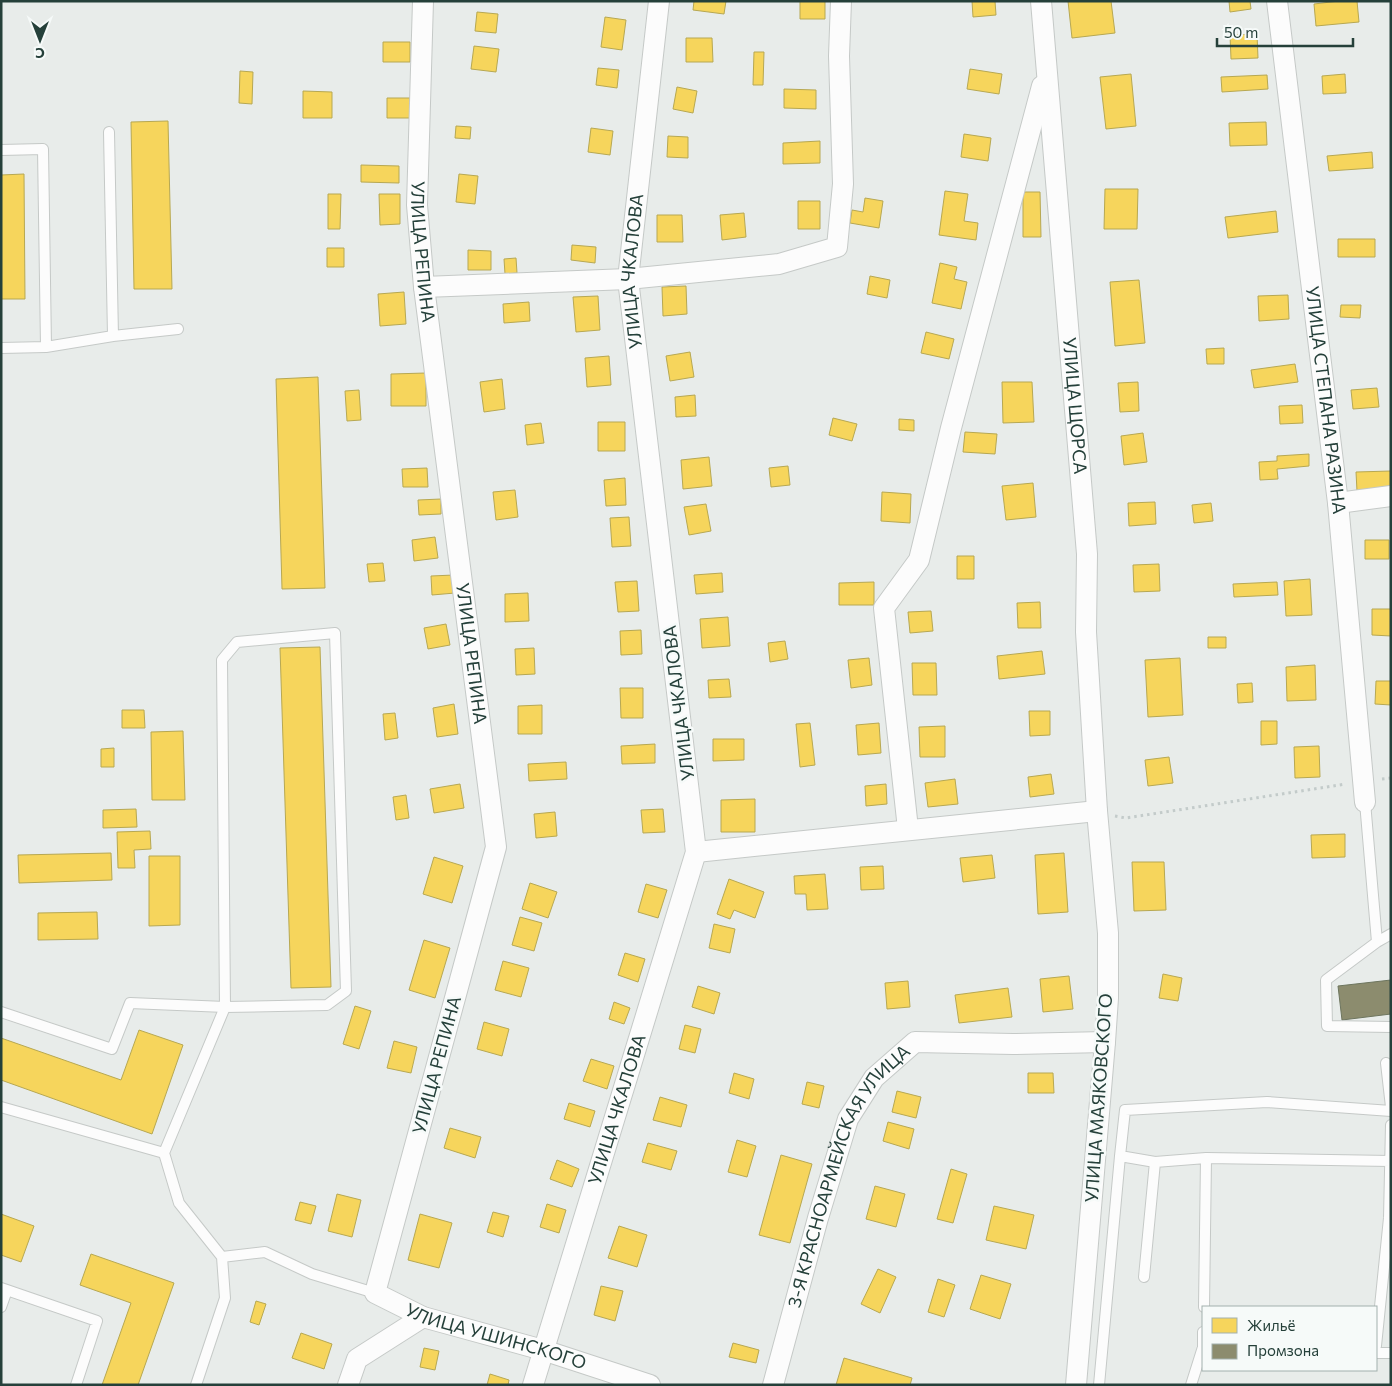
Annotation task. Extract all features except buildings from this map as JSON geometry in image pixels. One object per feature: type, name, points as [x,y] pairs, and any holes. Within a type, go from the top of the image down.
[{"type":"street","name":"УЛИЦА РЕПИНА","points":[[375,1293],[496,847],[424,287],[417,205],[423,1]]},
{"type":"street","name":"УЛИЦА ЧКАЛОВА","points":[[532,1385],[696,852],[628,279],[659,1]]},
{"type":"street","points":[[424,287],[628,279],[779,264],[836,247],[842,184],[839,56],[841,1]]},
{"type":"street","name":"УЛИЦА ЩОРСА","points":[[1041,1],[1087,554],[1086,632],[1097,811]]},
{"type":"street","name":"УЛИЦА СТЕПАНА РАЗИНА","points":[[1277,1],[1338,503],[1365,802]]},
{"type":"street","points":[[908,829],[884,608],[919,560],[951,428],[1046,72]]},
{"type":"street","points":[[1338,503],[1391,496]]},
{"type":"street","points":[[696,852],[1097,811]]},
{"type":"street","name":"УЛИЦА МАЯКОВСКОГО","points":[[1076,1385],[1108,998],[1108,933],[1097,811]]},
{"type":"street","name":"3-Я КРАСНОАРМЕЙСКАЯ УЛИЦА","points":[[773,1385],[818,1218],[848,1119],[874,1078],[916,1042],[1013,1044],[1105,1042]]},
{"type":"street","name":"УЛИЦА УШИНСКОГО","points":[[375,1293],[424,1317],[543,1350],[650,1385]]},
{"type":"street","points":[[348,1385],[356,1359],[424,1317]]},
{"type":"lane","points":[[109,132],[113,336]]},
{"type":"lane","points":[[1,150],[43,149],[46,347]]},
{"type":"lane","points":[[1,348],[46,347],[113,336],[178,330]]},
{"type":"lane","points":[[1,1012],[112,1049],[130,1003],[225,1007],[327,1005],[346,991],[335,633],[237,642],[222,660],[225,1007],[164,1153],[179,1203],[222,1257],[225,1298],[196,1385]]},
{"type":"lane","points":[[1365,802],[1377,942]]},
{"type":"lane","points":[[1391,934],[1377,942],[1326,980],[1327,1026],[1391,1027]]},
{"type":"lane","points":[[1099,1385],[1125,1110],[1267,1102],[1391,1109],[1386,1064]]},
{"type":"lane","points":[[1,1107],[164,1153]]},
{"type":"lane","points":[[1377,1336],[1389,1218],[1391,1125]]},
{"type":"lane","points":[[1120,1156],[1155,1162],[1206,1158],[1390,1161]]},
{"type":"lane","points":[[1204,1306],[1206,1158]]},
{"type":"lane","points":[[1144,1277],[1155,1162]]},
{"type":"lane","points":[[222,1257],[266,1252],[312,1274],[375,1293]]},
{"type":"lane","points":[[1,1307],[4,1289],[97,1321],[76,1385]]},
{"type":"lane","points":[[1191,1385],[1202,1350]]},
{"type":"lane","points":[[1377,1353],[1391,1353]]},
{"type":"path","points":[[1097,811],[1126,818],[1391,778]]}]
